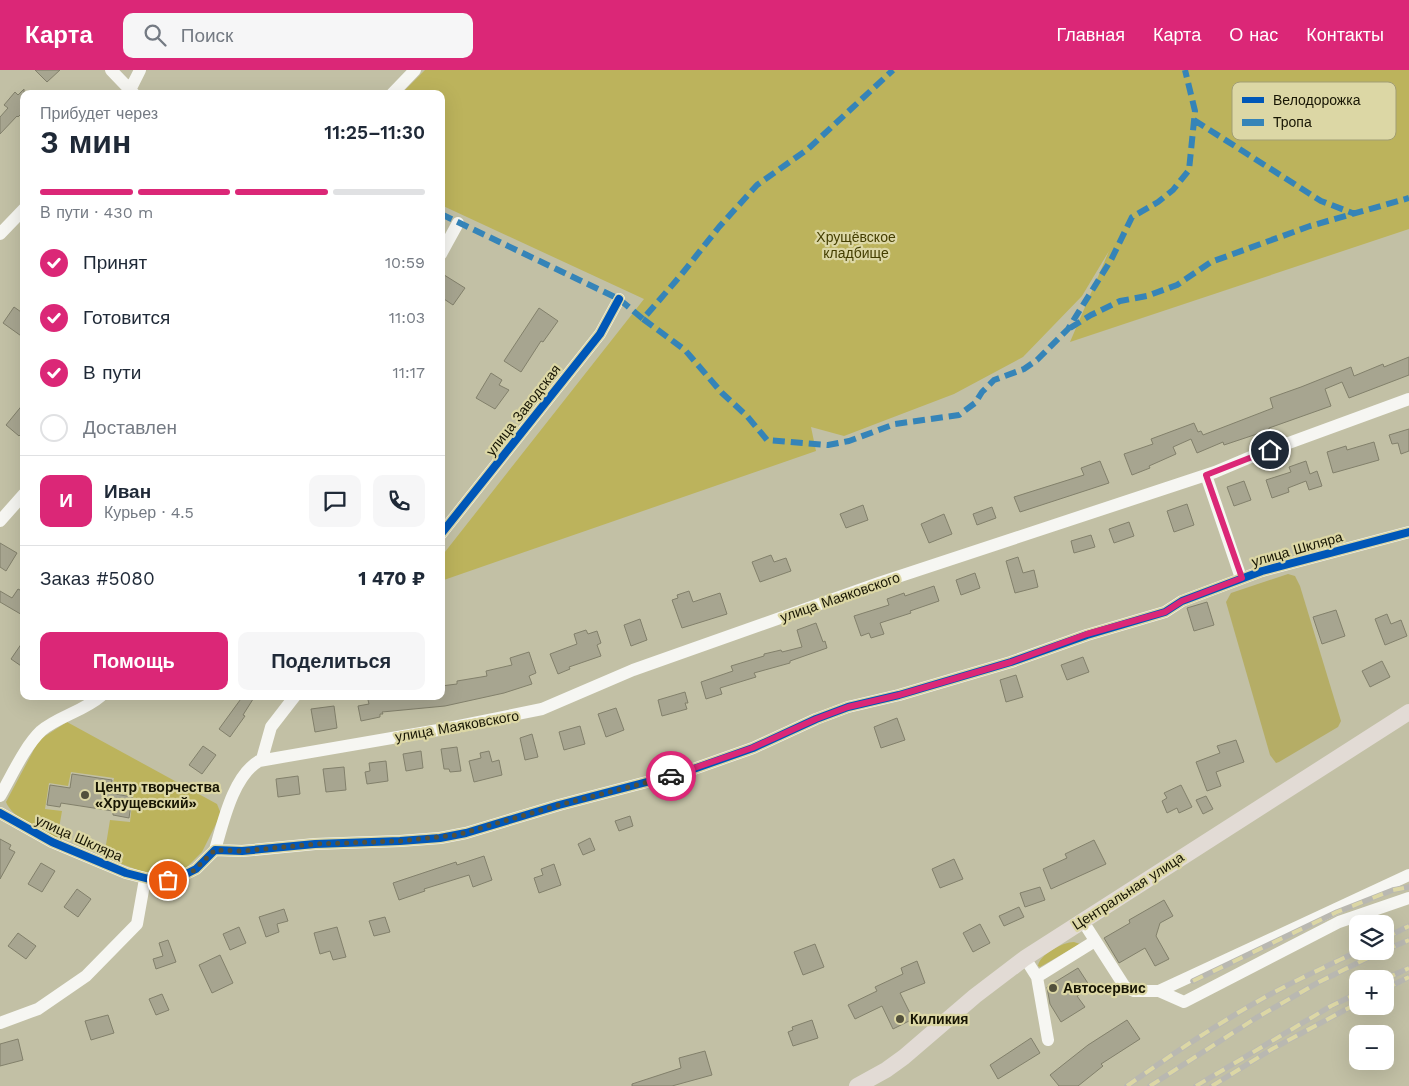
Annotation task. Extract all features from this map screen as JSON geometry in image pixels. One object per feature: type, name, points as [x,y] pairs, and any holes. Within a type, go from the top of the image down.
[{"type":"main road","name":"Центральная улица","points":[[857,1086],[886,1070],[904,1057],[975,996],[1025,958],[1409,712]]},
{"type":"street","points":[[111,70],[130,90]]},
{"type":"street","points":[[133,90],[140,70]]},
{"type":"street","points":[[396,90],[415,70]]},
{"type":"street","points":[[0,234],[20,213]]},
{"type":"street","points":[[445,247],[458,223]]},
{"type":"street","name":"улица Заводская","points":[[445,529],[600,334],[619,299]]},
{"type":"street","name":"улица Маяковского","points":[[262,759],[444,729],[556,704],[633,670],[879,582],[1206,475],[1409,399]]},
{"type":"street","points":[[1206,475],[1242,578]]},
{"type":"street","points":[[0,521],[20,498]]},
{"type":"street","name":"улица Шкляра","points":[[0,813],[52,842],[126,873],[145,879],[162,881],[186,874],[196,868],[215,850],[242,851],[315,844],[400,841],[440,838],[466,833],[559,805],[685,772],[752,748],[816,719],[848,707],[899,695],[1011,662],[1087,634],[1165,612],[1182,601],[1242,578],[1311,557],[1409,532]]},
{"type":"street","points":[[0,796],[28,748],[42,730],[96,700]]},
{"type":"street","points":[[215,850],[234,792],[248,769],[262,759],[271,727],[292,700]]},
{"type":"street","points":[[1160,991],[1409,874]]},
{"type":"street","points":[[0,1023],[38,1009],[86,976],[137,924],[145,879]]},
{"type":"street","points":[[1082,920],[1125,987],[1134,991],[1160,991],[1184,1002],[1339,922],[1409,898]]},
{"type":"street","points":[[1037,977],[1095,941]]},
{"type":"street","points":[[1025,958],[1037,977],[1048,1040]]},
{"type":"green space","name":"Хрущёвское кладбище","points":[[425,70],[1409,70],[1409,229],[1070,342],[1109,251],[1082,296],[1023,357],[954,394],[844,436],[811,427],[816,451],[445,580],[445,552],[644,299],[445,207],[445,90],[405,90]]},
{"type":"green space","points":[[67,722],[217,804],[221,814],[202,852],[186,868],[172,874],[148,874],[104,857],[110,820],[130,822],[133,796],[112,792],[114,778],[71,772],[68,786],[49,783],[45,809],[62,811],[57,840],[28,824],[9,808],[6,802],[39,740]]},
{"type":"green space","points":[[1074,942],[1080,944],[1040,967],[1038,966],[1047,953],[1064,944]]},
{"type":"shaded area","points":[[1288,574],[1295,576],[1300,586],[1341,721],[1338,727],[1276,763],[1270,755],[1226,602],[1231,593]]},
{"type":"building","points":[[35,70],[60,70],[47,82]]},
{"type":"building","points":[[15,92],[18,95],[20,93],[20,115],[0,134],[0,117],[8,108],[4,105]]},
{"type":"building","points":[[445,276],[465,288],[453,305],[445,300]]},
{"type":"building","points":[[14,307],[20,311],[20,335],[3,323]]},
{"type":"building","points":[[539,308],[558,321],[543,342],[541,341],[521,372],[504,361]]},
{"type":"building","points":[[1409,357],[1409,375],[1349,398],[1342,382],[1325,389],[1331,406],[1269,428],[1269,430],[1224,445],[1223,442],[1197,453],[1191,439],[1173,447],[1176,454],[1132,475],[1124,454],[1153,444],[1151,439],[1194,423],[1198,432],[1201,431],[1203,435],[1273,408],[1270,398],[1351,367],[1354,376],[1383,364],[1384,367]]},
{"type":"building","points":[[491,373],[502,380],[499,385],[509,390],[495,409],[476,398]]},
{"type":"building","points":[[20,408],[20,435],[6,425]]},
{"type":"building","points":[[1409,429],[1409,451],[1401,454],[1398,443],[1392,444],[1389,435]]},
{"type":"building","points":[[1374,442],[1379,460],[1333,473],[1327,452],[1346,446],[1347,450]]},
{"type":"building","points":[[1100,461],[1109,483],[1020,512],[1014,497],[1084,475],[1081,468]]},
{"type":"building","points":[[1306,461],[1310,474],[1317,471],[1322,486],[1309,490],[1306,481],[1288,488],[1289,492],[1272,498],[1266,480],[1291,472],[1289,467]]},
{"type":"building","points":[[1244,481],[1251,500],[1234,506],[1227,487]]},
{"type":"building","points":[[1187,504],[1194,525],[1174,532],[1167,511]]},
{"type":"building","points":[[863,505],[868,520],[846,528],[840,514]]},
{"type":"building","points":[[992,507],[996,518],[977,525],[973,514]]},
{"type":"building","points":[[944,514],[952,534],[929,543],[921,524]]},
{"type":"building","points":[[1129,522],[1134,536],[1114,543],[1109,529]]},
{"type":"building","points":[[1091,535],[1095,547],[1074,553],[1071,541]]},
{"type":"building","points":[[0,543],[17,553],[6,571],[0,567]]},
{"type":"building","points":[[771,555],[774,562],[786,558],[791,571],[760,582],[752,562]]},
{"type":"building","points":[[1018,557],[1023,573],[1034,570],[1038,587],[1015,593],[1006,561]]},
{"type":"building","points":[[975,573],[980,588],[961,595],[956,580]]},
{"type":"building","points":[[934,586],[939,601],[880,623],[884,634],[871,638],[869,633],[861,636],[854,616],[889,605],[887,599],[904,593],[905,596]]},
{"type":"building","points":[[18,589],[20,590],[20,614],[0,602],[0,591],[12,598]]},
{"type":"building","points":[[689,591],[693,602],[720,593],[727,614],[682,628],[672,600],[678,598],[677,595]]},
{"type":"building","points":[[1207,602],[1214,625],[1194,631],[1187,608]]},
{"type":"building","points":[[1336,610],[1345,636],[1322,644],[1313,617]]},
{"type":"building","points":[[1387,614],[1391,624],[1401,620],[1407,636],[1385,645],[1375,619]]},
{"type":"building","points":[[640,619],[647,640],[631,646],[624,625]]},
{"type":"building","points":[[816,623],[827,648],[790,661],[790,663],[754,673],[756,677],[720,688],[722,694],[706,699],[701,682],[733,671],[731,666],[764,656],[764,654],[802,647],[797,630]]},
{"type":"building","points":[[586,630],[588,634],[597,631],[601,643],[597,645],[601,656],[569,667],[570,669],[558,674],[550,654],[577,644],[574,634]]},
{"type":"building","points":[[20,646],[20,665],[11,659]]},
{"type":"building","points":[[529,652],[536,673],[529,676],[532,684],[504,693],[445,706],[382,712],[383,714],[380,714],[380,717],[361,721],[358,706],[369,704],[368,700],[445,700],[445,686],[457,684],[457,681],[487,676],[486,671],[512,665],[510,658]]},
{"type":"building","points":[[1083,657],[1089,672],[1067,680],[1061,665]]},
{"type":"building","points":[[1382,661],[1390,677],[1370,687],[1362,671]]},
{"type":"building","points":[[1016,675],[1023,697],[1006,702],[1000,680]]},
{"type":"building","points":[[685,692],[688,703],[685,703],[687,709],[662,716],[658,700]]},
{"type":"building","points":[[240,700],[252,700],[243,715],[245,716],[230,737],[219,729]]},
{"type":"building","points":[[334,706],[337,728],[315,732],[311,709]]},
{"type":"building","points":[[616,708],[624,730],[606,737],[598,714]]},
{"type":"building","points":[[897,718],[905,740],[881,748],[874,727]]},
{"type":"building","points":[[580,726],[585,744],[564,750],[559,732]]},
{"type":"building","points":[[532,734],[538,757],[525,760],[520,738]]},
{"type":"building","points":[[1236,740],[1244,762],[1216,772],[1221,786],[1207,791],[1196,762],[1220,753],[1217,746]]},
{"type":"building","points":[[203,746],[216,755],[202,774],[189,765]]},
{"type":"building","points":[[457,747],[461,771],[450,772],[449,769],[444,769],[441,749]]},
{"type":"building","points":[[421,751],[423,768],[406,771],[403,754]]},
{"type":"building","points":[[489,751],[492,762],[499,760],[502,775],[474,782],[469,761],[481,758],[480,753]]},
{"type":"building","points":[[386,761],[388,781],[367,784],[365,772],[370,771],[369,763]]},
{"type":"building","points":[[344,767],[346,790],[326,792],[323,769]]},
{"type":"building","name":"Центр творчества «Хрущевский»","points":[[72,774],[112,780],[110,793],[132,797],[129,818],[113,815],[113,811],[61,803],[60,807],[47,805],[50,785],[70,788]]},
{"type":"building","points":[[298,776],[300,794],[278,797],[276,779]]},
{"type":"building","points":[[1181,785],[1192,807],[1179,813],[1177,808],[1167,813],[1162,801],[1167,798],[1164,793]]},
{"type":"building","points":[[1206,796],[1213,809],[1203,814],[1196,800]]},
{"type":"building","points":[[630,816],[633,826],[619,831],[615,821]]},
{"type":"building","points":[[590,838],[595,850],[583,855],[578,844]]},
{"type":"building","points":[[0,839],[11,845],[9,849],[15,852],[0,879]]},
{"type":"building","points":[[1094,840],[1106,864],[1051,889],[1043,869],[1067,858],[1065,854]]},
{"type":"building","points":[[484,856],[492,880],[473,887],[469,875],[424,889],[425,891],[399,900],[393,883],[456,862],[457,865]]},
{"type":"building","points":[[954,859],[963,879],[940,888],[932,869]]},
{"type":"building","points":[[41,863],[55,871],[42,892],[28,884]]},
{"type":"building","points":[[554,864],[561,885],[539,893],[534,878],[543,875],[541,869]]},
{"type":"building","points":[[1040,887],[1045,900],[1025,907],[1020,893]]},
{"type":"building","points":[[77,889],[91,899],[78,917],[64,907]]},
{"type":"building","points":[[1164,900],[1173,916],[1160,923],[1156,936],[1169,959],[1155,966],[1145,948],[1119,963],[1104,938],[1130,923],[1129,920]]},
{"type":"building","points":[[1019,907],[1024,917],[1004,926],[999,916]]},
{"type":"building","points":[[284,909],[288,921],[277,924],[279,932],[266,937],[259,917]]},
{"type":"building","points":[[385,917],[390,932],[374,936],[369,921]]},
{"type":"building","points":[[980,924],[990,943],[973,952],[963,933]]},
{"type":"building","points":[[239,927],[246,943],[230,950],[223,934]]},
{"type":"building","points":[[337,927],[346,957],[333,960],[330,951],[320,954],[314,933]]},
{"type":"building","points":[[18,933],[36,946],[26,959],[8,946]]},
{"type":"building","points":[[168,940],[176,962],[156,969],[153,959],[163,956],[159,943]]},
{"type":"building","points":[[815,944],[824,967],[803,975],[794,952]]},
{"type":"building","points":[[220,955],[233,983],[212,993],[199,965]]},
{"type":"building","points":[[917,961],[925,983],[900,993],[913,1019],[893,1029],[882,1006],[855,1019],[848,1005],[877,991],[875,987],[903,974],[901,968]]},
{"type":"building","points":[[1078,968],[1091,988],[1077,996],[1085,1007],[1061,1022],[1050,1004],[1047,987]]},
{"type":"building","points":[[162,994],[169,1010],[156,1015],[149,999]]},
{"type":"building","points":[[108,1015],[114,1033],[91,1040],[85,1021]]},
{"type":"building","points":[[812,1020],[818,1038],[793,1046],[788,1032],[793,1030],[792,1027]]},
{"type":"building","points":[[1127,1020],[1140,1039],[1101,1064],[1103,1066],[1078,1086],[1059,1086],[1050,1075],[1088,1045]]},
{"type":"building","points":[[1031,1038],[1040,1053],[998,1079],[990,1065]]},
{"type":"building","points":[[18,1039],[23,1060],[0,1066],[0,1044]]},
{"type":"building","points":[[705,1051],[712,1075],[672,1086],[632,1086],[632,1084],[681,1068],[679,1058]]},
{"type":"railway","points":[[1193,981],[1337,912],[1393,890],[1409,887]]},
{"type":"railway","points":[[1394,934],[1409,926]]},
{"type":"railway","points":[[1394,946],[1409,940]]},
{"type":"railway","points":[[1127,1086],[1185,1046],[1265,997],[1349,955]]},
{"type":"railway","points":[[1150,1086],[1256,1018],[1319,982],[1364,960]]},
{"type":"railway","points":[[1394,975],[1409,968]]},
{"type":"railway","points":[[1394,984],[1409,977]]},
{"type":"railway","points":[[1196,1086],[1331,1006],[1349,997]]},
{"type":"railway","points":[[1212,1086],[1272,1049],[1349,1008]]},
{"type":"marked path","points":[[445,216],[619,299],[643,319],[719,227],[757,185],[808,149],[893,70]]},
{"type":"marked path","points":[[643,319],[685,350],[722,393],[747,416],[767,440],[828,445],[849,441],[895,424],[959,415],[975,403],[982,392],[994,380],[1024,369],[1037,360],[1068,329],[1111,260],[1132,217],[1158,202],[1173,190],[1189,170],[1195,111],[1185,70]]},
{"type":"marked path","points":[[1194,120],[1321,201],[1355,214]]},
{"type":"marked path","points":[[1070,328],[1120,301],[1147,296],[1177,285],[1211,262],[1310,226],[1409,198]]},
{"type":"cycle path","points":[[445,529],[600,334],[619,299]]},
{"type":"cycle path","points":[[0,813],[52,842],[126,873],[153,880],[168,880],[186,874],[196,869],[215,850],[242,851],[315,844],[400,841],[440,838],[466,833],[559,805],[685,772],[753,748],[816,719],[848,707],[899,695],[1011,662],[1087,635],[1165,612],[1182,601],[1262,571],[1409,532]]},
{"type":"way so far","points":[[168,880],[193,871],[215,850],[242,851],[315,844],[440,838],[466,833],[559,805],[671,776]]},
{"type":"place","name":"Центр творчества «Хрущевский»","points":[[85,795]]},
{"type":"place","name":"Автосервис","points":[[1053,988]]},
{"type":"place","name":"Киликия","points":[[900,1019]]},
{"type":"route","points":[[671,776],[752,748],[816,719],[848,707],[899,695],[1011,662],[1087,634],[1155,616],[1182,601],[1242,578],[1206,475],[1270,450]]}]
